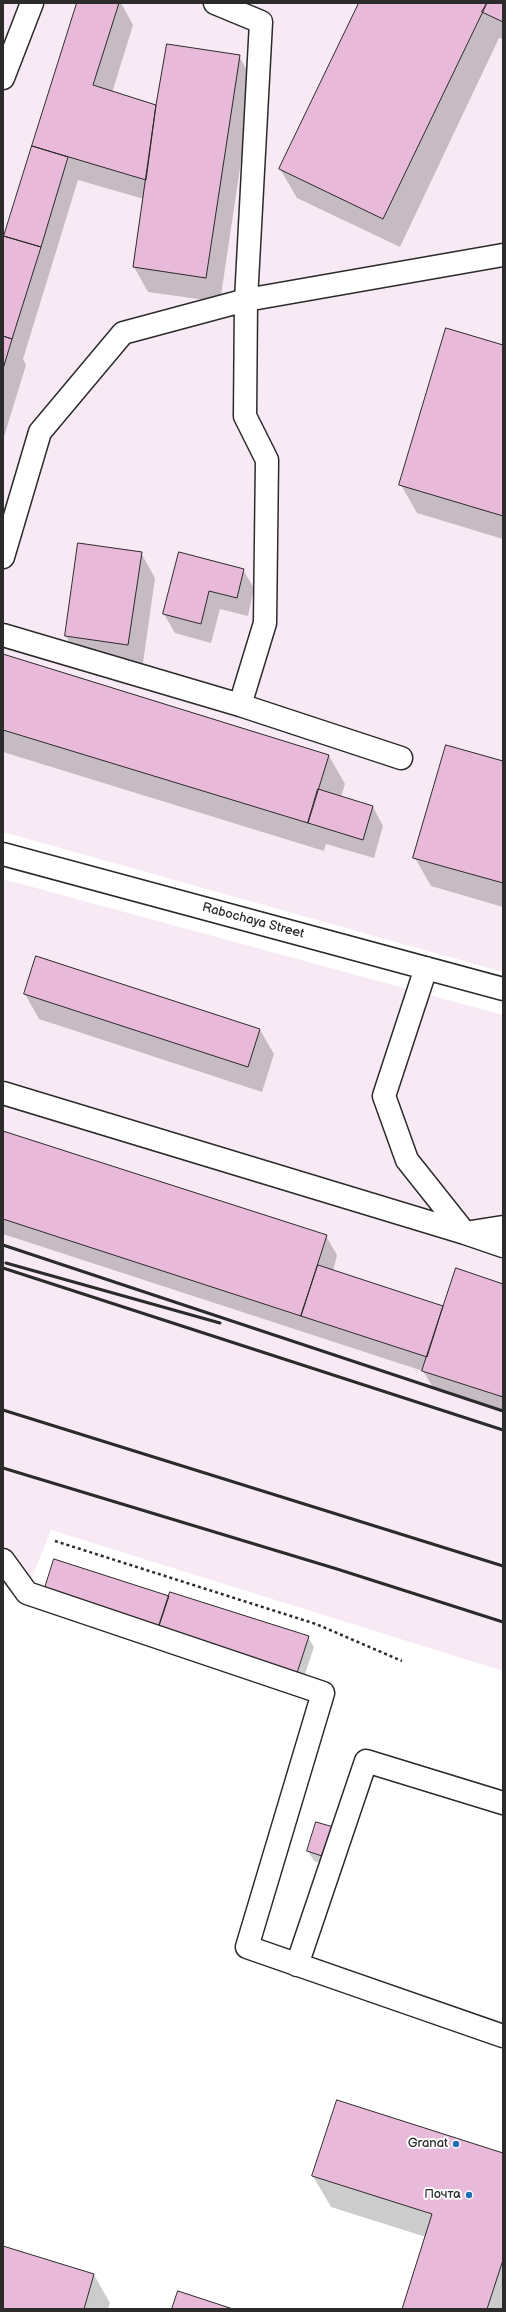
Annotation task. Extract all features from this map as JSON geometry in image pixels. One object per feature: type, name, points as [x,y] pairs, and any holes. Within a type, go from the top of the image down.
[{"type":"street","points":[[3,78],[32,3]]},
{"type":"street","points":[[215,3],[261,22],[246,300],[245,416],[267,460],[264,623],[240,706]]},
{"type":"street","points":[[3,557],[40,432],[123,333],[246,300],[503,255]]},
{"type":"street","points":[[3,635],[240,706],[401,758]]},
{"type":"street","name":"Rabochaya Street","points":[[3,854],[503,989]]},
{"type":"street","points":[[426,968],[384,1096],[407,1160],[465,1233]]},
{"type":"street","points":[[3,1093],[465,1233],[503,1246]]},
{"type":"street","points":[[465,1233],[503,1227]]},
{"type":"street","points":[[3,1560],[27,1593],[324,1693],[247,1947],[503,2036]]},
{"type":"street","points":[[297,1965],[366,1762],[503,1803]]},
{"type":"path","points":[[54,1541],[316,1624],[402,1660]]},
{"type":"shaded area","points":[[3,3],[503,3],[503,972],[3,832]]},
{"type":"shaded area","points":[[3,879],[503,1015],[503,1671],[51,1530],[32,1577],[3,1569]]},
{"type":"building","points":[[77,3],[119,3],[93,85],[156,105],[146,180],[32,146]]},
{"type":"building","points":[[359,3],[487,3],[383,219],[279,169]]},
{"type":"building","points":[[487,3],[503,3],[503,22],[482,12]]},
{"type":"building","points":[[167,44],[240,55],[206,278],[133,267],[156,105]]},
{"type":"building","points":[[32,146],[68,157],[41,247],[4,236]]},
{"type":"building","points":[[3,236],[41,247],[12,339],[3,336]]},
{"type":"building","points":[[446,328],[503,345],[503,516],[399,485]]},
{"type":"building","points":[[3,336],[12,339],[3,369]]},
{"type":"building","points":[[78,543],[142,552],[128,645],[65,636]]},
{"type":"building","points":[[179,552],[244,569],[237,598],[209,591],[201,624],[163,614]]},
{"type":"building","points":[[3,654],[329,755],[308,823],[3,730]]},
{"type":"building","points":[[446,745],[503,761],[503,883],[413,858]]},
{"type":"building","points":[[318,789],[373,806],[363,840],[308,823]]},
{"type":"building","points":[[36,956],[260,1029],[248,1067],[24,994]]},
{"type":"building","points":[[3,1131],[327,1235],[301,1316],[3,1219]]},
{"type":"building","points":[[318,1265],[443,1306],[427,1357],[301,1316]]},
{"type":"building","points":[[456,1268],[503,1284],[503,1397],[422,1371]]},
{"type":"building","points":[[54,1559],[169,1596],[158,1629],[44,1591]]},
{"type":"building","points":[[170,1592],[309,1636],[297,1673],[158,1629]]},
{"type":"building","points":[[316,1822],[337,1828],[328,1858],[307,1851]]},
{"type":"building","points":[[337,2100],[503,2153],[503,2260],[487,2309],[402,2309],[432,2214],[312,2176]]},
{"type":"building","points":[[3,2246],[94,2274],[84,2309],[3,2309]]},
{"type":"building","points":[[178,2291],[233,2309],[172,2309]]},
{"type":"railway","points":[[3,1245],[503,1411]]},
{"type":"railway","points":[[6,1263],[220,1323]]},
{"type":"railway","points":[[3,1268],[503,1430]]},
{"type":"railway","points":[[3,1410],[503,1566]]},
{"type":"railway","points":[[3,1468],[337,1569],[503,1622]]},
{"type":"place","name":"Granat","points":[[456,2144]]},
{"type":"place","name":"Почта","points":[[469,2195]]}]
